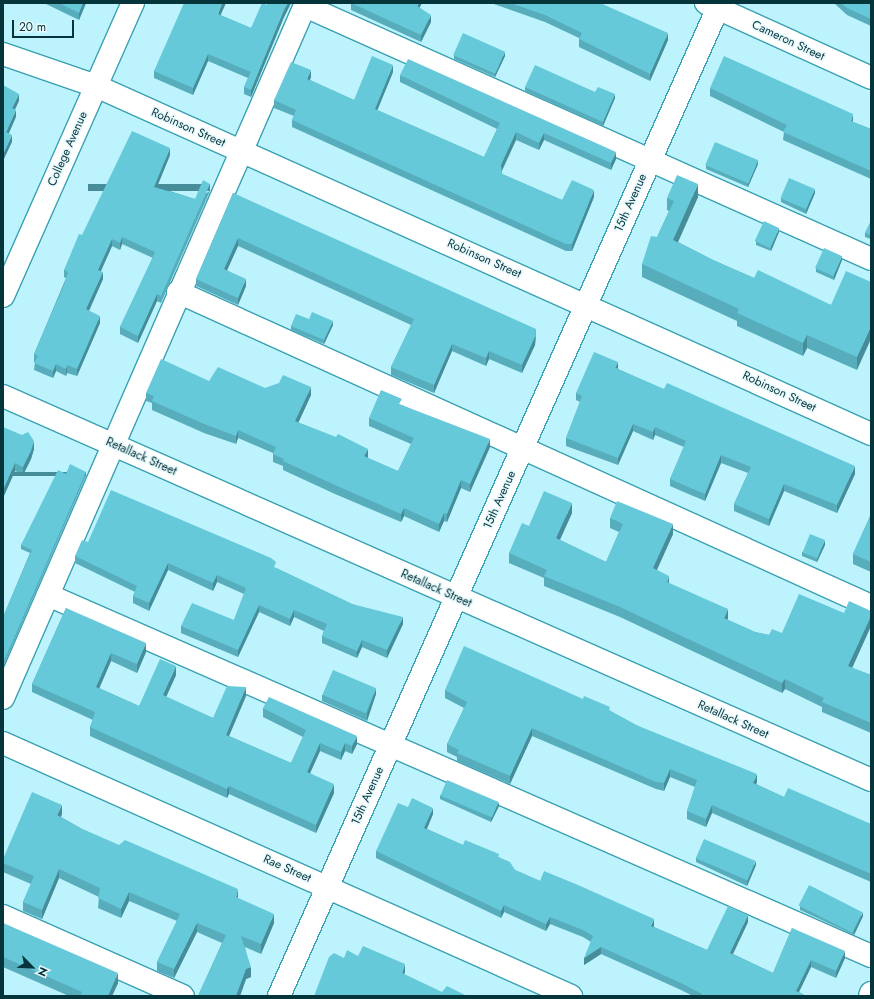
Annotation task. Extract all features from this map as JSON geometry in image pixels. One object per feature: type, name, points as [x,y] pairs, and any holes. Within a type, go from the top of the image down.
[{"type":"street","name":"College Avenue","points":[[3,296],[133,3]]},
{"type":"street","points":[[3,698],[178,292],[242,153],[305,5],[650,162],[871,259]]},
{"type":"street","name":"15th Avenue","points":[[279,996],[650,162],[715,5]]},
{"type":"street","name":"Cameron Street","points":[[715,5],[871,78]]},
{"type":"street","name":"Robinson Street","points":[[3,54],[96,86],[242,153],[586,304],[871,434]]},
{"type":"street","points":[[178,292],[523,447],[871,606]]},
{"type":"street","name":"Retallack Street","points":[[3,396],[871,780]]},
{"type":"street","points":[[48,595],[871,956]]},
{"type":"street","name":"Rae Street","points":[[3,743],[572,996]]},
{"type":"street","points":[[3,916],[182,996]]},
{"type":"building","points":[[59,3],[83,3],[79,13]]},
{"type":"building","points":[[184,3],[222,3],[218,14],[251,28],[262,3],[267,5],[268,3],[288,3],[251,90],[244,87],[251,72],[208,54],[193,88],[154,71]]},
{"type":"building","points":[[351,3],[419,3],[417,6],[431,15],[421,35]]},
{"type":"building","points":[[510,3],[600,3],[668,33],[650,74],[579,39],[582,33],[545,15]]},
{"type":"building","points":[[841,3],[871,3],[871,19],[847,8]]},
{"type":"building","points":[[463,33],[505,52],[495,74],[453,55]]},
{"type":"building","points":[[372,56],[393,65],[375,109],[484,157],[500,123],[400,75],[408,59],[616,152],[611,163],[544,133],[539,143],[516,132],[501,165],[502,174],[562,200],[572,180],[594,190],[572,244],[566,244],[292,120],[296,110],[274,100],[291,62],[311,70],[307,79],[354,100]]},
{"type":"building","points":[[724,56],[853,114],[851,121],[871,129],[871,171],[783,132],[787,125],[710,88]]},
{"type":"building","points":[[535,65],[595,92],[598,87],[615,94],[603,122],[525,87]]},
{"type":"building","points":[[3,85],[19,94],[12,108],[16,110],[6,132],[12,135],[3,154]]},
{"type":"building","points":[[132,131],[170,148],[154,187],[195,199],[203,180],[210,184],[161,296],[157,294],[138,336],[120,327],[155,252],[122,237],[120,243],[112,239],[98,270],[103,272],[86,309],[100,316],[77,369],[67,365],[66,369],[56,364],[53,371],[34,363],[38,356],[34,354],[64,285],[68,272],[64,270],[79,234],[82,235]]},
{"type":"building","points":[[715,142],[758,160],[748,183],[705,165]]},
{"type":"building","points":[[677,175],[698,184],[673,240],[754,278],[758,270],[831,305],[846,271],[871,282],[871,326],[857,357],[807,335],[803,343],[737,313],[739,309],[642,264],[651,236],[657,237],[674,201],[667,198]]},
{"type":"building","points":[[789,178],[815,189],[806,209],[780,198]]},
{"type":"building","points":[[233,193],[536,329],[535,337],[522,365],[489,351],[486,358],[452,344],[434,385],[391,367],[414,319],[238,238],[224,269],[246,279],[238,298],[196,279]]},
{"type":"building","points":[[764,221],[779,228],[770,248],[755,241]]},
{"type":"building","points":[[871,221],[871,235],[865,233]]},
{"type":"building","points":[[824,248],[842,256],[833,276],[815,268]]},
{"type":"building","points":[[312,312],[333,321],[324,340],[291,326],[296,314],[309,319]]},
{"type":"building","points":[[594,352],[618,362],[615,368],[664,389],[667,383],[855,466],[837,505],[784,484],[769,519],[734,504],[751,467],[721,455],[705,494],[670,479],[686,441],[655,427],[653,432],[633,424],[618,458],[566,438],[582,396],[576,393]]},
{"type":"building","points":[[161,359],[209,381],[218,367],[265,388],[279,383],[283,375],[311,387],[295,421],[336,437],[338,434],[368,449],[364,456],[398,471],[414,438],[369,418],[381,390],[402,399],[399,404],[490,439],[470,484],[461,480],[447,514],[444,513],[439,524],[404,508],[401,514],[283,461],[284,459],[273,454],[276,447],[238,430],[236,436],[204,424],[152,401],[154,396],[146,393]]},
{"type":"building","points":[[3,427],[22,435],[28,432],[34,441],[23,467],[15,463],[3,490]]},
{"type":"building","points":[[70,464],[86,472],[3,663],[3,617],[32,550],[21,545],[58,470],[66,474]]},
{"type":"building","points":[[111,490],[271,558],[276,562],[274,567],[352,604],[403,617],[387,650],[362,640],[357,651],[322,636],[327,624],[294,610],[290,619],[259,605],[238,650],[181,626],[192,603],[234,620],[246,588],[217,575],[213,583],[168,563],[149,603],[133,596],[137,586],[75,556],[82,540],[88,542]]},
{"type":"building","points":[[544,491],[572,503],[556,538],[606,562],[623,524],[610,518],[617,501],[673,524],[653,568],[669,576],[667,582],[728,609],[724,618],[755,632],[769,635],[772,629],[782,633],[799,594],[844,613],[849,601],[871,611],[871,616],[848,666],[871,675],[871,723],[822,702],[824,698],[785,679],[782,683],[620,607],[544,576],[547,570],[509,553],[522,523],[529,526]]},
{"type":"building","points":[[871,514],[871,562],[853,554]]},
{"type":"building","points":[[810,534],[825,540],[817,559],[803,553]]},
{"type":"building","points":[[66,608],[146,643],[137,664],[111,653],[96,687],[139,706],[160,659],[176,666],[163,695],[213,718],[227,686],[246,687],[226,735],[291,763],[306,730],[263,708],[269,697],[357,736],[352,746],[345,743],[341,752],[320,743],[307,772],[334,784],[316,825],[229,786],[227,789],[90,727],[95,712],[32,684]]},
{"type":"building","points":[[464,646],[583,699],[584,696],[610,707],[609,710],[636,725],[757,774],[753,783],[784,797],[788,788],[871,824],[871,874],[712,805],[706,819],[687,811],[697,780],[670,769],[664,783],[656,782],[532,728],[510,776],[457,753],[459,750],[447,744],[467,702],[445,690]]},
{"type":"building","points":[[333,670],[376,688],[366,713],[322,695]]},
{"type":"building","points":[[447,780],[499,802],[492,818],[440,796]]},
{"type":"building","points":[[32,792],[62,805],[57,815],[82,829],[119,845],[125,840],[238,889],[236,897],[274,914],[261,944],[241,936],[251,967],[246,969],[236,996],[198,996],[226,935],[197,923],[174,969],[157,962],[180,914],[129,892],[121,909],[98,898],[100,888],[59,869],[42,910],[23,902],[34,876],[3,863],[3,859]]},
{"type":"building","points":[[412,798],[433,808],[424,828],[463,845],[465,840],[499,854],[498,857],[510,862],[515,870],[540,881],[544,871],[578,885],[654,919],[651,926],[707,950],[728,906],[748,915],[730,953],[773,973],[792,928],[845,951],[836,971],[811,960],[796,991],[806,996],[701,996],[702,994],[681,983],[601,947],[584,958],[593,936],[583,930],[550,917],[546,924],[504,905],[501,911],[376,851],[398,803],[408,807]]},
{"type":"building","points":[[704,839],[756,861],[747,880],[696,858]]},
{"type":"building","points":[[809,885],[862,912],[852,933],[799,905]]},
{"type":"building","points":[[3,923],[118,973],[108,996],[80,996],[82,992],[3,957]]},
{"type":"building","points":[[363,946],[405,964],[402,973],[442,992],[447,986],[467,996],[314,996],[329,957],[334,953],[344,958],[347,950],[358,956]]}]
